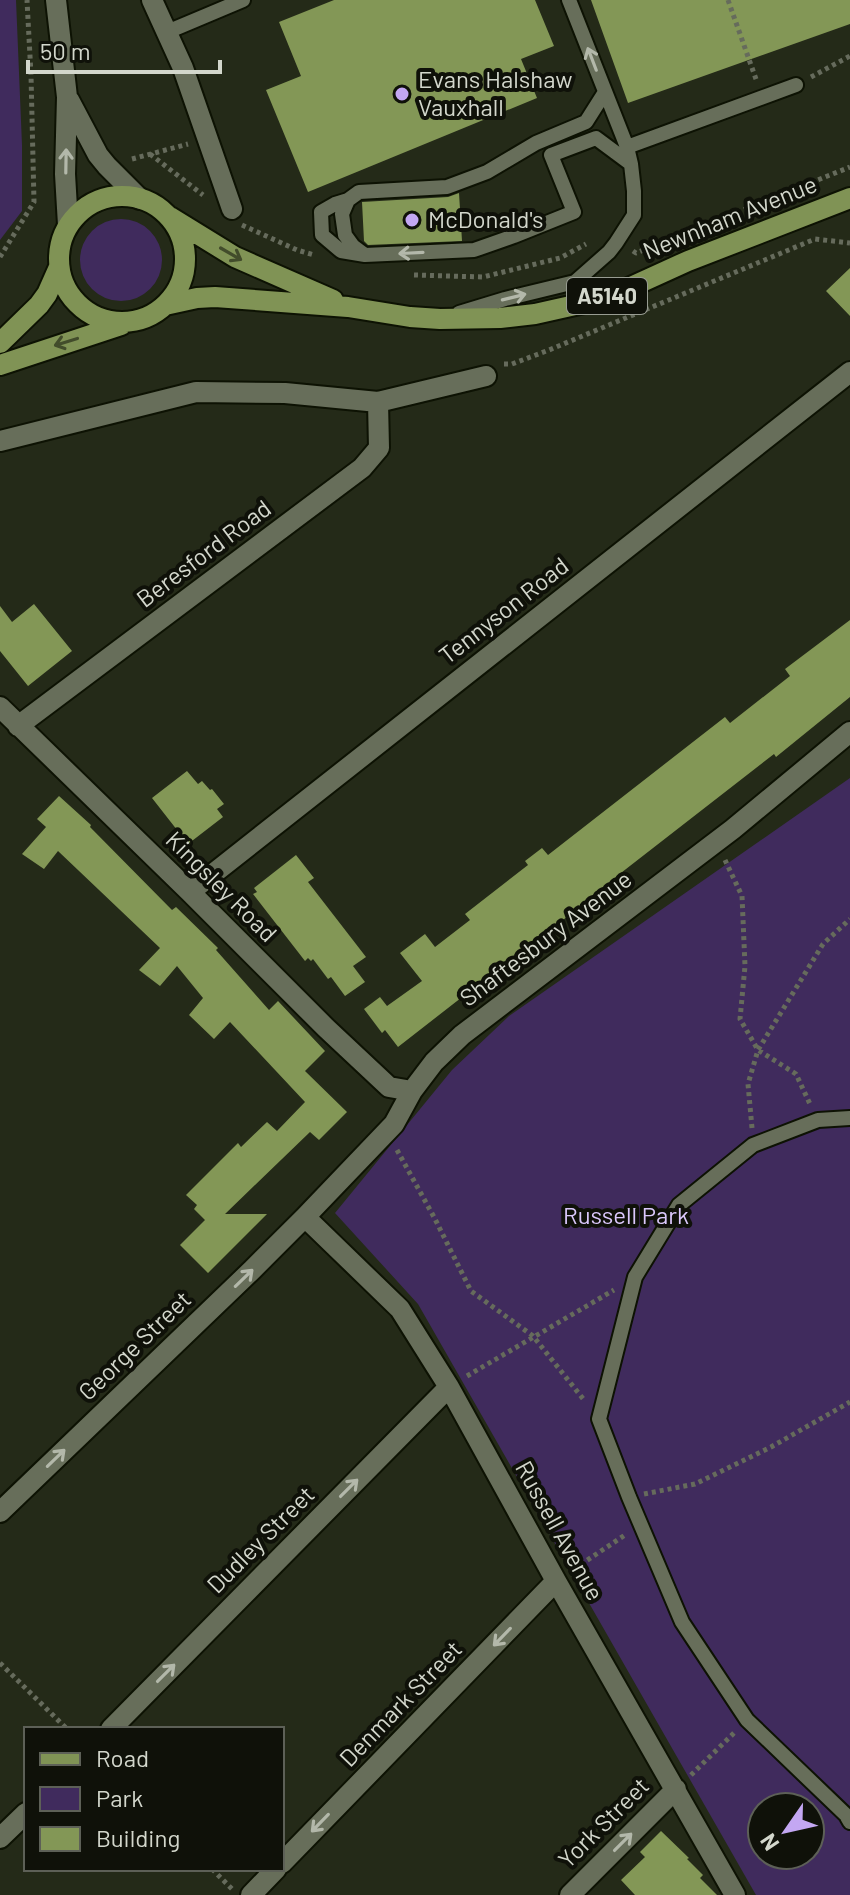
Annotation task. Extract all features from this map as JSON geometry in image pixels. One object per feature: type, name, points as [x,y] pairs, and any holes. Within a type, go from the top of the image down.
[{"type":"main road","points":[[0,365],[150,316],[176,292],[184,259],[182,242],[175,226],[165,213],[153,205],[124,196],[100,201],[79,213],[68,225],[59,252],[59,267],[63,283],[84,310],[113,322],[133,321]]},
{"type":"main road","name":"Newnham Avenue","points":[[165,305],[215,297],[348,307],[440,319],[535,314],[593,301],[850,198]]},
{"type":"main road","name":"Newnham Avenue","points":[[165,213],[235,257],[348,307]]},
{"type":"main road","points":[[0,343],[39,305],[59,267]]},
{"type":"street","points":[[56,0],[67,97],[65,174],[68,225]]},
{"type":"street","points":[[152,0],[183,68],[232,209]]},
{"type":"street","points":[[67,97],[98,155],[140,199]]},
{"type":"street","points":[[0,441],[196,392],[285,393],[378,402],[493,370]]},
{"type":"street","name":"Tennyson Road","points":[[190,892],[850,372]]},
{"type":"street","name":"Beresford Road","points":[[18,726],[362,468],[379,448],[378,402]]},
{"type":"street","name":"Kingsley Road","points":[[0,707],[389,1087],[412,1091]]},
{"type":"street","name":"Shaftesbury Avenue","points":[[305,1217],[394,1124],[412,1091],[434,1062],[462,1035],[717,841],[850,732]]},
{"type":"street","name":"Russell Avenue","points":[[305,1217],[400,1309],[449,1387],[735,1895]]},
{"type":"street","name":"George Street","points":[[0,1512],[305,1217]]},
{"type":"street","name":"Dudley Street","points":[[113,1727],[449,1387]]},
{"type":"street","name":"Denmark Street","points":[[284,1861],[556,1581]]},
{"type":"street","name":"York Street","points":[[570,1895],[676,1789]]},
{"type":"street","points":[[0,1838],[24,1815]]},
{"type":"street","points":[[251,1895],[274,1871]]},
{"type":"lane","points":[[167,32],[243,0]]},
{"type":"lane","points":[[440,319],[575,282],[616,243],[634,215],[634,191],[627,147],[569,0]]},
{"type":"lane","points":[[627,147],[796,85]]},
{"type":"lane","points":[[605,92],[586,122],[536,143],[487,172],[447,187],[359,192],[335,204],[321,212],[322,235],[341,251],[365,255],[474,250],[574,212],[551,155],[596,138],[631,164]]},
{"type":"lane","points":[[348,200],[342,214],[345,235],[365,255]]},
{"type":"lane","points":[[850,1118],[818,1120],[753,1145],[679,1205],[635,1277],[599,1419],[682,1622],[747,1720],[850,1822]]},
{"type":"path","points":[[0,257],[34,202],[27,0]]},
{"type":"path","points":[[728,0],[763,98]]},
{"type":"path","points":[[796,85],[850,56]]},
{"type":"path","points":[[126,160],[208,138]]},
{"type":"path","points":[[493,370],[549,350],[815,239],[850,243]]},
{"type":"path","points":[[717,841],[742,896],[745,966],[740,1019],[758,1050],[796,1074],[818,1120]]},
{"type":"path","points":[[753,1145],[748,1084],[758,1050],[823,944],[850,919]]},
{"type":"path","points":[[387,1132],[471,1291],[533,1336],[599,1419]]},
{"type":"path","points":[[449,1387],[635,1277]]},
{"type":"path","points":[[629,1497],[695,1484],[771,1447],[850,1402]]},
{"type":"path","points":[[556,1581],[640,1524]]},
{"type":"path","points":[[0,1663],[65,1727]]},
{"type":"path","points":[[676,1789],[747,1720]]},
{"type":"path","points":[[214,1871],[239,1895]]},
{"type":"green space","points":[[0,0],[16,0],[22,211],[0,240]]},
{"type":"green space","points":[[121,219],[137,222],[150,231],[159,244],[162,260],[159,276],[150,289],[137,298],[121,301],[105,298],[92,289],[83,276],[80,260],[83,244],[92,231],[105,222]]},
{"type":"green space","name":"Russell Park","points":[[850,778],[850,1895],[756,1895],[418,1304],[335,1213],[452,1070],[509,1016]]},
{"type":"building","name":"Evans Halshaw Vauxhall","points":[[334,0],[535,0],[554,46],[521,59],[537,98],[308,192],[266,90],[301,76],[279,22]]},
{"type":"building","points":[[591,0],[850,0],[850,24],[628,103]]},
{"type":"building","name":"McDonald's","points":[[459,193],[462,241],[368,245],[364,241],[362,202],[448,197]]},
{"type":"building","points":[[850,268],[850,316],[826,291]]},
{"type":"building","points":[[34,604],[72,651],[28,686],[0,651],[0,606],[12,622]]},
{"type":"building","points":[[850,620],[850,697],[398,1047],[385,1030],[382,1033],[364,1009],[380,997],[387,1006],[422,981],[400,953],[425,934],[435,947],[470,920],[465,914],[528,865],[525,861],[542,848],[548,855],[725,717],[730,723],[790,676],[785,669]]},
{"type":"building","points":[[187,771],[198,784],[202,781],[212,789],[224,804],[217,809],[223,817],[188,844],[152,798]]},
{"type":"building","points":[[59,796],[172,910],[176,907],[218,948],[216,950],[269,1010],[278,1001],[325,1051],[305,1071],[347,1112],[319,1140],[310,1132],[225,1214],[267,1214],[208,1273],[180,1245],[205,1220],[194,1209],[197,1205],[186,1195],[238,1143],[241,1147],[267,1122],[277,1131],[305,1102],[230,1022],[214,1039],[189,1015],[203,998],[177,966],[160,986],[139,970],[160,948],[58,851],[44,869],[22,854],[46,827],[37,819]]},
{"type":"building","points":[[296,855],[314,878],[308,882],[366,957],[353,966],[365,982],[345,996],[313,959],[305,961],[253,894],[257,892],[254,888]]},
{"type":"building","points":[[661,1831],[689,1858],[703,1875],[700,1878],[717,1895],[635,1895],[621,1880],[645,1857],[640,1852]]},
{"type":"place","name":"Evans Halshaw Vauxhall","points":[[402,94]]},
{"type":"place","name":"McDonald's","points":[[412,220]]}]
